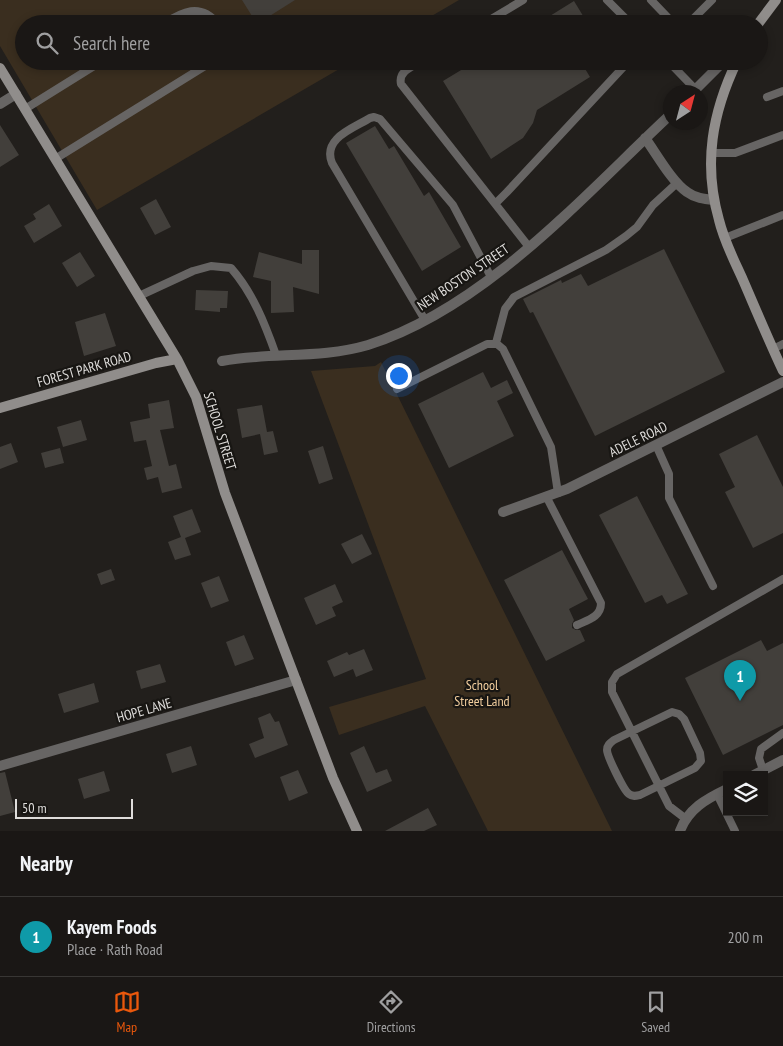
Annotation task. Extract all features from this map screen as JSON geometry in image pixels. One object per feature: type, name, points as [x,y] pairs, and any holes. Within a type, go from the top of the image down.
[{"type":"street","points":[[765,15],[776,0]]},
{"type":"street","name":"SCHOOL STREET","points":[[0,68],[177,358],[196,397],[225,493],[333,778],[357,831]]},
{"type":"street","points":[[733,70],[719,104],[713,130],[711,172],[714,200],[725,238],[783,371]]},
{"type":"street","points":[[700,85],[715,71]]},
{"type":"street","points":[[0,104],[16,94]]},
{"type":"street","name":"NEW BOSTON STREET","points":[[222,361],[351,349],[368,345],[399,333],[424,320],[491,277],[529,247],[663,121]]},
{"type":"street","points":[[645,138],[677,183],[687,192],[698,198],[714,200]]},
{"type":"street","name":"FOREST PARK ROAD","points":[[0,408],[177,358]]},
{"type":"street","name":"ADELE ROAD","points":[[502,512],[558,493],[783,382]]},
{"type":"street","name":"HOPE LANE","points":[[0,766],[296,680]]},
{"type":"street","points":[[762,771],[783,760]]},
{"type":"street","points":[[680,831],[686,819],[698,805],[723,790]]},
{"type":"lane","points":[[499,15],[523,0]]},
{"type":"lane","points":[[607,0],[621,15]]},
{"type":"lane","points":[[651,0],[665,15]]},
{"type":"lane","points":[[697,15],[712,0]]},
{"type":"lane","points":[[178,15],[194,10],[207,15]]},
{"type":"lane","points":[[25,108],[87,70]]},
{"type":"lane","points":[[55,159],[198,70]]},
{"type":"lane","points":[[408,70],[403,73],[400,79],[402,84],[529,247]]},
{"type":"lane","points":[[496,203],[621,70]]},
{"type":"lane","points":[[676,70],[689,85]]},
{"type":"lane","points":[[767,97],[783,91]]},
{"type":"lane","points":[[424,320],[332,163],[330,148],[339,137],[370,118],[380,119],[453,206],[491,277]]},
{"type":"lane","points":[[711,153],[735,152],[783,135]]},
{"type":"lane","points":[[496,343],[505,309],[514,297],[606,250],[637,227],[653,205],[677,183]]},
{"type":"lane","points":[[725,238],[783,215]]},
{"type":"lane","points":[[139,296],[193,271],[210,266],[231,268],[243,282],[263,319],[276,355]]},
{"type":"lane","points":[[397,389],[487,344],[496,343],[503,349],[551,447],[558,493]]},
{"type":"lane","points":[[773,349],[783,344]]},
{"type":"lane","points":[[656,445],[669,474],[668,494],[670,501],[713,586]]},
{"type":"lane","points":[[546,496],[601,603],[597,615],[577,625]]},
{"type":"lane","points":[[686,819],[669,806],[611,688],[612,682],[615,676],[783,579]]},
{"type":"lane","points":[[670,713],[677,713],[684,719],[700,752],[701,761],[695,768],[638,796],[630,794],[625,790],[608,756],[607,750],[610,743],[632,732],[670,713]]},
{"type":"lane","points":[[758,771],[761,749],[783,733]]},
{"type":"lane","points":[[717,794],[735,831]]},
{"type":"green space","points":[[0,0],[459,0],[433,15],[15,15],[15,70],[338,70],[97,210],[0,46]]},
{"type":"green space","name":"School Street Land","points":[[381,362],[612,831],[488,831],[425,706],[339,735],[329,707],[426,679],[311,371],[375,366]]},
{"type":"building","points":[[242,0],[295,0],[271,15],[251,15]]},
{"type":"building","points":[[574,1],[583,15],[551,15]]},
{"type":"building","points":[[461,70],[586,70],[590,77],[537,110],[533,123],[523,138],[491,159],[443,81]]},
{"type":"building","points":[[0,125],[19,155],[0,167]]},
{"type":"building","points":[[375,126],[389,149],[394,146],[424,196],[429,192],[461,247],[422,271],[346,143]]},
{"type":"building","points":[[156,199],[171,227],[155,235],[140,208]]},
{"type":"building","points":[[49,204],[62,226],[34,243],[24,226],[36,219],[33,214]]},
{"type":"building","points":[[664,249],[725,372],[595,436],[533,312],[530,313],[523,299],[561,280],[562,283],[581,274],[588,286]]},
{"type":"building","points":[[302,250],[319,250],[319,294],[293,287],[294,312],[271,313],[271,281],[253,277],[259,252],[302,264]]},
{"type":"building","points":[[80,252],[95,276],[77,287],[62,263]]},
{"type":"building","points":[[196,290],[228,291],[227,308],[220,308],[220,312],[195,310]]},
{"type":"building","points":[[105,313],[116,346],[84,356],[75,322]]},
{"type":"building","points":[[483,372],[491,388],[507,380],[513,393],[497,401],[514,436],[449,468],[418,404]]},
{"type":"building","points":[[169,400],[174,428],[160,430],[169,466],[176,464],[182,488],[162,493],[158,477],[147,480],[144,468],[152,466],[146,440],[134,442],[130,422],[150,418],[148,404]]},
{"type":"building","points":[[262,405],[267,432],[273,431],[278,452],[264,455],[260,434],[242,438],[237,409]]},
{"type":"building","points":[[81,420],[87,440],[63,447],[57,427]]},
{"type":"building","points":[[757,435],[783,487],[783,533],[753,548],[725,492],[735,487],[719,454]]},
{"type":"building","points":[[11,443],[18,462],[0,469],[0,447]]},
{"type":"building","points":[[323,446],[333,479],[319,484],[308,451]]},
{"type":"building","points":[[60,448],[64,463],[45,468],[41,453]]},
{"type":"building","points":[[637,496],[688,594],[667,604],[662,595],[645,603],[599,515]]},
{"type":"building","points":[[192,509],[201,532],[185,538],[191,555],[175,560],[168,542],[181,537],[173,516]]},
{"type":"building","points":[[362,534],[372,554],[352,564],[341,544]]},
{"type":"building","points":[[562,550],[588,599],[569,609],[574,620],[572,628],[580,630],[585,641],[546,661],[504,580]]},
{"type":"building","points":[[111,569],[115,580],[101,585],[97,574]]},
{"type":"building","points":[[219,576],[229,601],[211,608],[201,583]]},
{"type":"building","points":[[335,584],[343,602],[332,607],[336,616],[316,625],[304,598]]},
{"type":"building","points":[[244,635],[254,659],[235,666],[226,642]]},
{"type":"building","points":[[761,640],[767,651],[783,643],[783,725],[723,755],[685,678]]},
{"type":"building","points":[[364,649],[373,670],[356,677],[353,669],[334,677],[327,661],[347,652],[349,655]]},
{"type":"building","points":[[160,664],[166,682],[141,689],[136,671]]},
{"type":"building","points":[[94,683],[99,702],[64,713],[58,694]]},
{"type":"building","points":[[270,713],[275,722],[279,721],[288,745],[255,758],[249,744],[264,738],[258,718]]},
{"type":"building","points":[[191,746],[197,765],[172,773],[166,754]]},
{"type":"building","points":[[364,746],[376,773],[387,769],[392,781],[367,792],[350,753]]},
{"type":"building","points":[[298,770],[308,793],[289,801],[280,777]]},
{"type":"building","points":[[104,771],[110,791],[84,799],[78,779]]},
{"type":"building","points":[[5,772],[15,812],[0,816],[0,773]]},
{"type":"building","points":[[428,808],[437,825],[424,831],[385,831]]},
{"type":"place","name":"Kayem Foods","points":[[740,701]]}]
